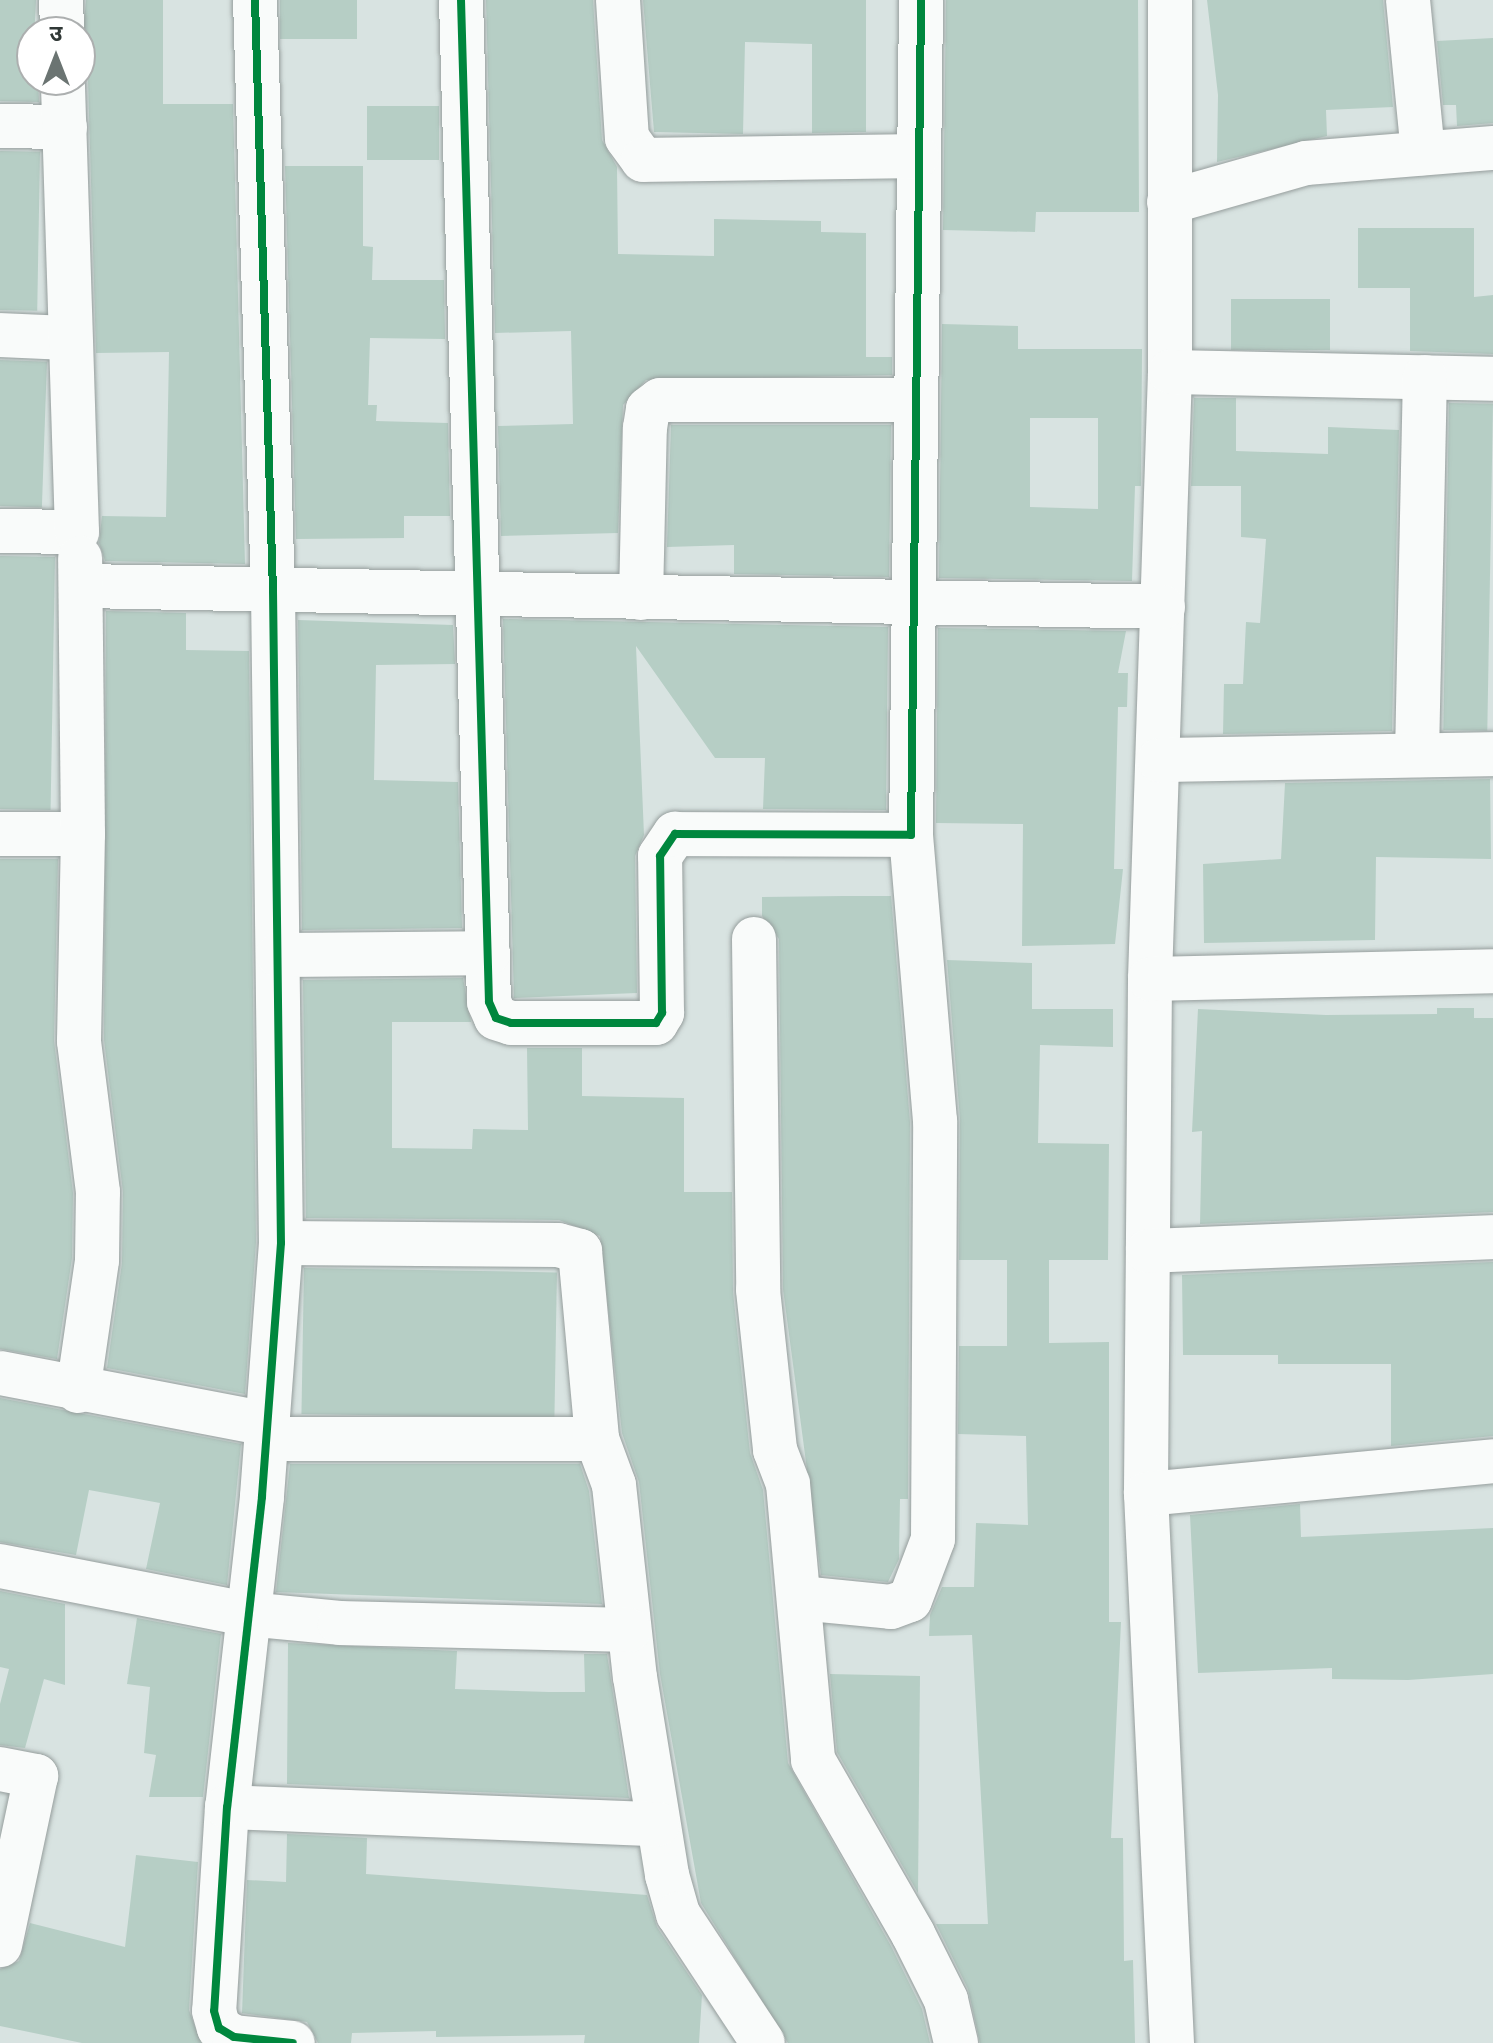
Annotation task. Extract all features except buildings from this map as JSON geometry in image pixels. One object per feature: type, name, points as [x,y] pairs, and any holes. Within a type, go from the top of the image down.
[{"type":"street","points":[[255,0],[273,591],[281,1243],[267,1432],[227,1807],[214,2011],[219,2028],[234,2037],[293,2043]]},
{"type":"street","points":[[461,0],[488,953],[496,1018],[656,1023],[662,1013],[660,856],[668,838],[911,835]]},
{"type":"street","points":[[618,0],[627,138],[643,160],[917,156]]},
{"type":"street","points":[[800,1598],[891,1607],[910,1600],[933,1539],[935,1121],[911,835],[915,603],[913,400],[921,0]]},
{"type":"street","points":[[1170,0],[1170,372],[1150,979],[1146,1494],[1172,2043]]},
{"type":"street","points":[[1408,0],[1423,153]]},
{"type":"street","points":[[64,96],[68,338],[77,532],[84,586],[79,1041],[98,1192],[97,1260],[78,1391]]},
{"type":"street","points":[[0,126],[65,127]]},
{"type":"street","points":[[1169,202],[1306,163],[1493,148]]},
{"type":"street","points":[[0,335],[68,338]]},
{"type":"street","points":[[1170,372],[1493,379]]},
{"type":"street","points":[[1417,755],[1425,377]]},
{"type":"street","points":[[641,598],[645,428],[648,409],[660,400],[913,400]]},
{"type":"street","points":[[0,531],[77,532]]},
{"type":"street","points":[[84,586],[1163,607]]},
{"type":"street","points":[[1159,760],[1493,754]]},
{"type":"street","points":[[0,834],[83,834]]},
{"type":"street","points":[[754,939],[758,1290],[775,1450],[788,1484],[813,1760],[913,1934],[946,2000],[956,2043]]},
{"type":"street","points":[[278,955],[488,953]]},
{"type":"street","points":[[1150,979],[1493,971]]},
{"type":"street","points":[[1148,1251],[1493,1237]]},
{"type":"street","points":[[281,1243],[558,1245],[580,1251],[597,1439],[614,1485],[629,1630],[658,1824],[678,1914],[763,2043]]},
{"type":"street","points":[[0,1373],[267,1432],[597,1439]]},
{"type":"street","points":[[1146,1494],[1493,1461]]},
{"type":"street","points":[[0,1566],[247,1614],[340,1623],[629,1630]]},
{"type":"street","points":[[0,1769],[36,1776],[0,1945]]},
{"type":"street","points":[[227,1807],[658,1824]]},
{"type":"cycle path","points":[[255,0],[273,591],[281,1243],[262,1497],[227,1807],[214,2011],[219,2028],[234,2037],[293,2043]]},
{"type":"cycle path","points":[[461,0],[489,1002],[496,1018],[511,1023],[656,1023],[662,1013],[660,856],[675,834],[911,835],[921,0]]}]
